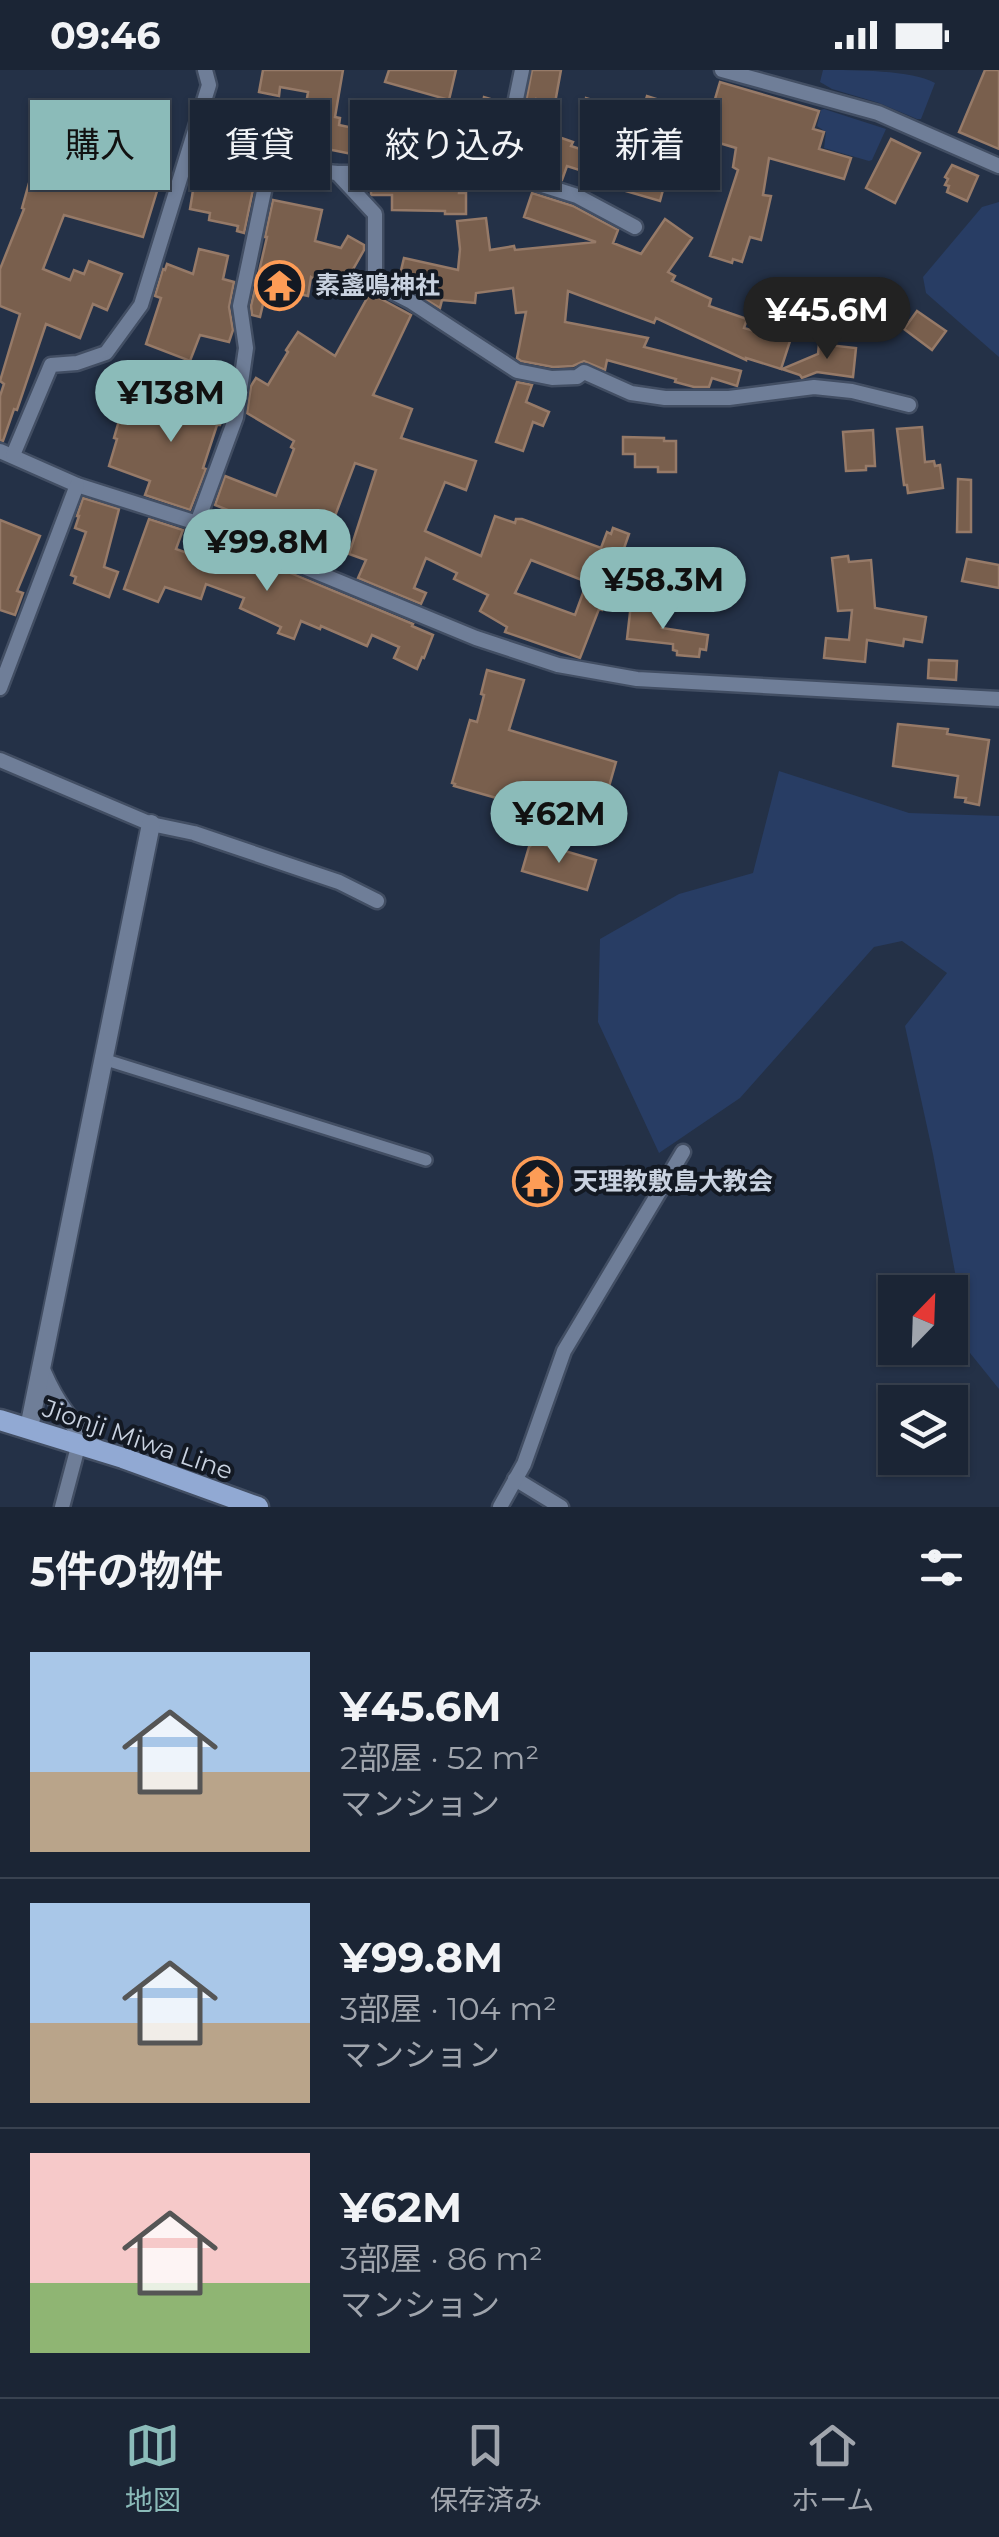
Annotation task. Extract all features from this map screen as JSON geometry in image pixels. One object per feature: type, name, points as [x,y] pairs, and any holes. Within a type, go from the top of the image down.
[{"type":"main road","name":"Jionji Miwa Line","points":[[0,1420],[88,1446],[258,1507]]},
{"type":"street","points":[[204,100],[208,85],[205,70]]},
{"type":"street","points":[[516,100],[522,70]]},
{"type":"street","points":[[722,70],[878,113],[999,166]]},
{"type":"street","points":[[190,152],[142,305],[106,353],[51,366],[6,453],[77,486],[196,524],[476,638],[558,665],[636,680],[999,699]]},
{"type":"street","points":[[330,172],[350,173]]},
{"type":"street","points":[[336,173],[375,214],[375,283],[517,370],[552,378],[577,377],[584,372],[631,392],[664,398],[730,398],[814,387],[909,404]]},
{"type":"street","points":[[196,524],[236,417],[246,348],[240,306],[264,190]]},
{"type":"street","points":[[557,190],[636,226]]},
{"type":"street","points":[[0,688],[77,486]]},
{"type":"street","points":[[0,760],[151,824],[194,834],[339,882],[377,901]]},
{"type":"street","points":[[29,1428],[151,824]]},
{"type":"street","points":[[102,1060],[426,1160]]},
{"type":"street","points":[[500,1507],[524,1464],[564,1350],[683,1152]]},
{"type":"street","points":[[42,1372],[54,1400],[88,1446],[62,1507]]},
{"type":"street","points":[[515,1480],[561,1507]]},
{"type":"shaded area","points":[[823,70],[898,73],[935,83],[921,119],[917,119],[832,89],[820,82]]},
{"type":"shaded area","points":[[824,109],[886,129],[872,160],[824,148],[826,132],[817,126]]},
{"type":"shaded area","points":[[999,202],[999,357],[926,293],[923,277],[982,207]]},
{"type":"shaded area","points":[[779,771],[909,813],[999,816],[999,1389],[970,1353],[968,1275],[955,1275],[905,1026],[947,973],[902,941],[874,947],[740,1098],[659,1153],[598,1022],[600,939],[679,894],[753,873]]},
{"type":"building","points":[[263,70],[343,70],[335,117],[340,118],[339,125],[350,127],[350,154],[330,150],[330,100],[307,100],[308,92],[280,87],[279,96],[259,92]]},
{"type":"building","points":[[389,70],[456,70],[449,100],[385,82]]},
{"type":"building","points":[[532,70],[561,70],[556,100],[526,100]]},
{"type":"building","points":[[985,70],[999,70],[999,149],[959,132]]},
{"type":"building","points":[[720,82],[819,111],[813,129],[824,132],[819,149],[851,158],[844,179],[769,158],[763,195],[771,196],[761,240],[750,237],[742,262],[733,259],[732,263],[710,256],[738,170],[733,167],[736,148],[720,143],[720,100],[715,100]]},
{"type":"building","points":[[560,137],[580,149],[580,170],[567,166],[562,180]]},
{"type":"building","points":[[891,139],[920,153],[895,203],[866,188]]},
{"type":"building","points":[[952,165],[978,176],[967,201],[947,192],[945,177]]},
{"type":"building","points":[[30,179],[30,190],[157,190],[143,237],[64,215],[43,269],[70,280],[74,270],[84,274],[89,261],[122,274],[107,310],[93,304],[80,338],[46,324],[3,441],[0,396],[4,384],[0,381],[20,314],[0,306],[0,269]]},
{"type":"building","points":[[193,190],[253,190],[244,233],[237,231],[238,226],[209,220],[210,213],[190,209]]},
{"type":"building","points":[[371,190],[459,190],[466,193],[466,214],[392,210],[392,195],[371,195]]},
{"type":"building","points":[[622,190],[663,190],[660,201]]},
{"type":"building","points":[[532,193],[573,206],[618,230],[613,243],[641,254],[665,219],[692,238],[668,272],[675,276],[672,281],[711,299],[709,306],[747,319],[744,328],[791,338],[781,369],[746,360],[656,318],[654,323],[568,291],[565,322],[648,338],[644,347],[741,371],[737,386],[712,378],[709,387],[694,387],[607,360],[605,370],[584,361],[553,367],[521,361],[517,358],[526,312],[516,313],[513,288],[476,293],[475,303],[442,300],[440,308],[398,283],[404,258],[458,270],[457,221],[486,218],[490,250],[596,242],[524,217]]},
{"type":"building","points":[[273,200],[322,210],[315,241],[341,248],[348,236],[364,245],[364,250],[339,294],[311,277],[308,296],[267,287],[260,317],[252,315],[251,306]]},
{"type":"building","points":[[199,249],[228,256],[223,279],[234,282],[229,307],[233,330],[229,342],[200,335],[190,361],[146,344],[161,298],[155,296],[163,269],[167,264],[193,274]]},
{"type":"building","points":[[370,293],[411,315],[373,395],[412,409],[401,438],[476,461],[466,490],[445,482],[425,531],[481,556],[495,516],[515,523],[522,519],[601,548],[607,532],[611,534],[613,528],[629,534],[580,658],[505,632],[507,627],[480,611],[488,595],[454,579],[457,573],[426,558],[414,588],[426,593],[421,604],[358,578],[366,560],[349,554],[376,470],[355,463],[318,561],[263,539],[266,530],[236,519],[238,514],[215,505],[225,476],[276,496],[294,449],[294,441],[247,413],[256,378],[268,385],[298,332],[335,356]],"holes":[[[531,560],[587,582],[575,615],[515,593]]]},
{"type":"building","points":[[917,311],[946,331],[932,350],[904,329]]},
{"type":"building","points":[[819,344],[856,348],[853,377],[817,372],[802,378],[782,369],[818,354]]},
{"type":"building","points":[[191,382],[229,390],[190,510],[145,495],[150,481],[109,466],[122,410],[148,417],[154,401],[185,413]]},
{"type":"building","points":[[517,382],[532,385],[526,402],[549,412],[543,426],[533,422],[523,451],[496,442]]},
{"type":"building","points":[[922,427],[925,462],[940,465],[943,488],[908,493],[897,429]]},
{"type":"building","points":[[873,430],[875,466],[846,471],[843,432]]},
{"type":"building","points":[[623,437],[676,441],[676,472],[635,467],[635,454],[623,454]]},
{"type":"building","points":[[958,479],[971,480],[971,532],[957,532]]},
{"type":"building","points":[[83,498],[119,509],[104,567],[118,572],[109,597],[74,583],[76,577],[71,575],[86,532],[75,528]]},
{"type":"building","points":[[149,519],[183,530],[176,549],[218,564],[221,555],[252,566],[255,558],[413,624],[433,635],[424,658],[417,669],[394,658],[399,647],[372,635],[367,646],[301,621],[294,639],[278,633],[281,627],[240,608],[244,598],[206,584],[201,599],[165,587],[158,602],[124,589]]},
{"type":"building","points":[[0,520],[40,536],[17,591],[23,593],[15,615],[0,610]]},
{"type":"building","points":[[848,556],[849,562],[871,560],[875,608],[926,617],[922,642],[904,639],[903,646],[867,640],[865,662],[824,658],[826,638],[849,640],[852,610],[838,611],[832,558]]},
{"type":"building","points":[[967,559],[999,565],[999,588],[962,581]]},
{"type":"building","points":[[631,604],[663,609],[662,628],[708,635],[706,650],[700,649],[699,657],[677,655],[673,644],[627,639]]},
{"type":"building","points":[[929,660],[957,661],[956,680],[928,678]]},
{"type":"building","points":[[487,670],[524,680],[509,730],[616,762],[598,825],[454,786],[470,720],[477,722]]},
{"type":"building","points":[[898,724],[948,729],[947,734],[989,740],[979,805],[955,797],[958,776],[893,766]]},
{"type":"building","points":[[534,842],[596,860],[587,890],[522,871]]},
{"type":"place","name":"素盞鳴神社","points":[[280,285]]},
{"type":"place","name":"天理教敷島大教会","points":[[538,1181]]}]
